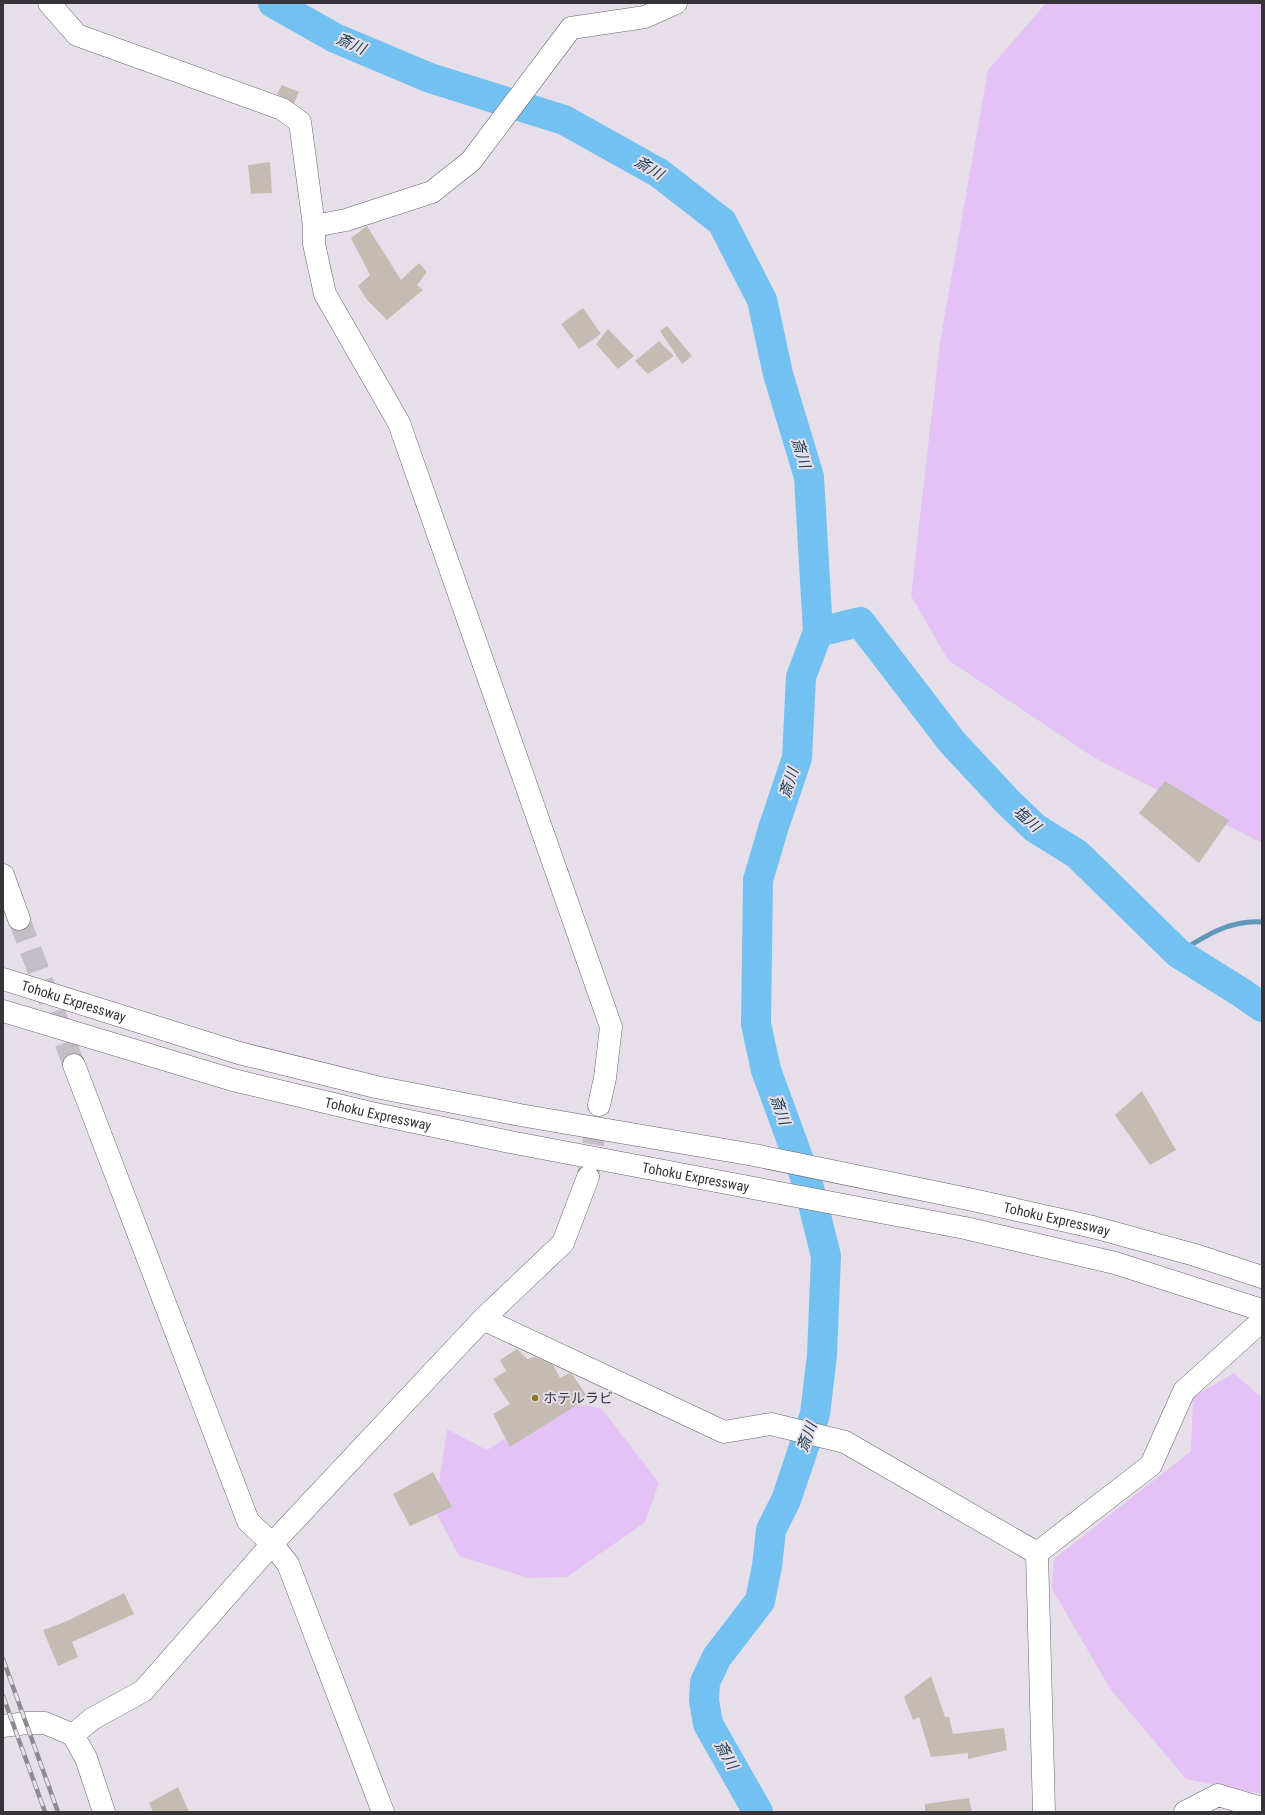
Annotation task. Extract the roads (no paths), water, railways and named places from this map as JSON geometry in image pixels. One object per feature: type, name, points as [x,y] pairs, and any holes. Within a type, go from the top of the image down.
[{"type":"main road","points":[[49,3],[77,35],[282,110],[300,122],[314,226],[314,244],[325,294],[399,423],[611,1027],[605,1078],[599,1105]]},
{"type":"main road","points":[[314,226],[346,220],[432,192],[472,161],[571,28],[645,17],[676,3]]},
{"type":"main road","points":[[3,875],[19,919]]},
{"type":"main road","name":"Tohoku Expressway","points":[[3,979],[239,1053],[376,1087],[520,1115],[754,1155],[973,1200],[1093,1227],[1196,1255],[1262,1277]]},
{"type":"main road","name":"Tohoku Expressway","points":[[3,1011],[233,1080],[363,1111],[510,1142],[965,1228],[1115,1263],[1257,1328]]},
{"type":"main road","points":[[74,1064],[248,1521],[272,1544],[288,1564],[383,1812]]},
{"type":"main road","points":[[73,1736],[92,1719],[143,1691],[272,1544],[482,1319],[563,1243],[588,1178]]},
{"type":"main road","points":[[482,1319],[724,1432],[771,1424],[845,1442],[1037,1553]]},
{"type":"main road","points":[[1037,1553],[1151,1466],[1184,1391],[1257,1328]]},
{"type":"main road","points":[[1037,1553],[1044,1812]]},
{"type":"main road","points":[[3,1726],[27,1723],[45,1723],[73,1736],[86,1758],[104,1812]]},
{"type":"main road","points":[[1185,1812],[1218,1795],[1262,1808]]},
{"type":"waterway","name":"斎川","points":[[273,3],[335,38],[430,78],[564,120],[659,173],[722,222],[762,300],[778,374],[809,477],[818,632],[801,677],[797,758],[774,826],[758,880],[756,1024],[766,1070],[809,1188],[826,1256],[822,1355],[815,1414],[786,1500],[771,1530],[767,1566],[760,1601],[717,1657],[705,1682],[704,1700],[708,1724],[758,1812]]},
{"type":"waterway","name":"塩川","points":[[818,632],[860,622],[952,742],[1006,800],[1035,828],[1077,854],[1178,953],[1262,1007]]},
{"type":"waterway","points":[[1178,953],[1208,935],[1228,926],[1250,922],[1262,922]]},
{"type":"tunnel","points":[[19,919],[74,1065]]},
{"type":"tunnel","points":[[588,1177],[599,1105]]},
{"type":"railway","points":[[3,1659],[58,1812]]},
{"type":"railway","points":[[3,1696],[45,1812]]},
{"type":"place","name":"ホテルラビ","points":[[535,1398]]}]
